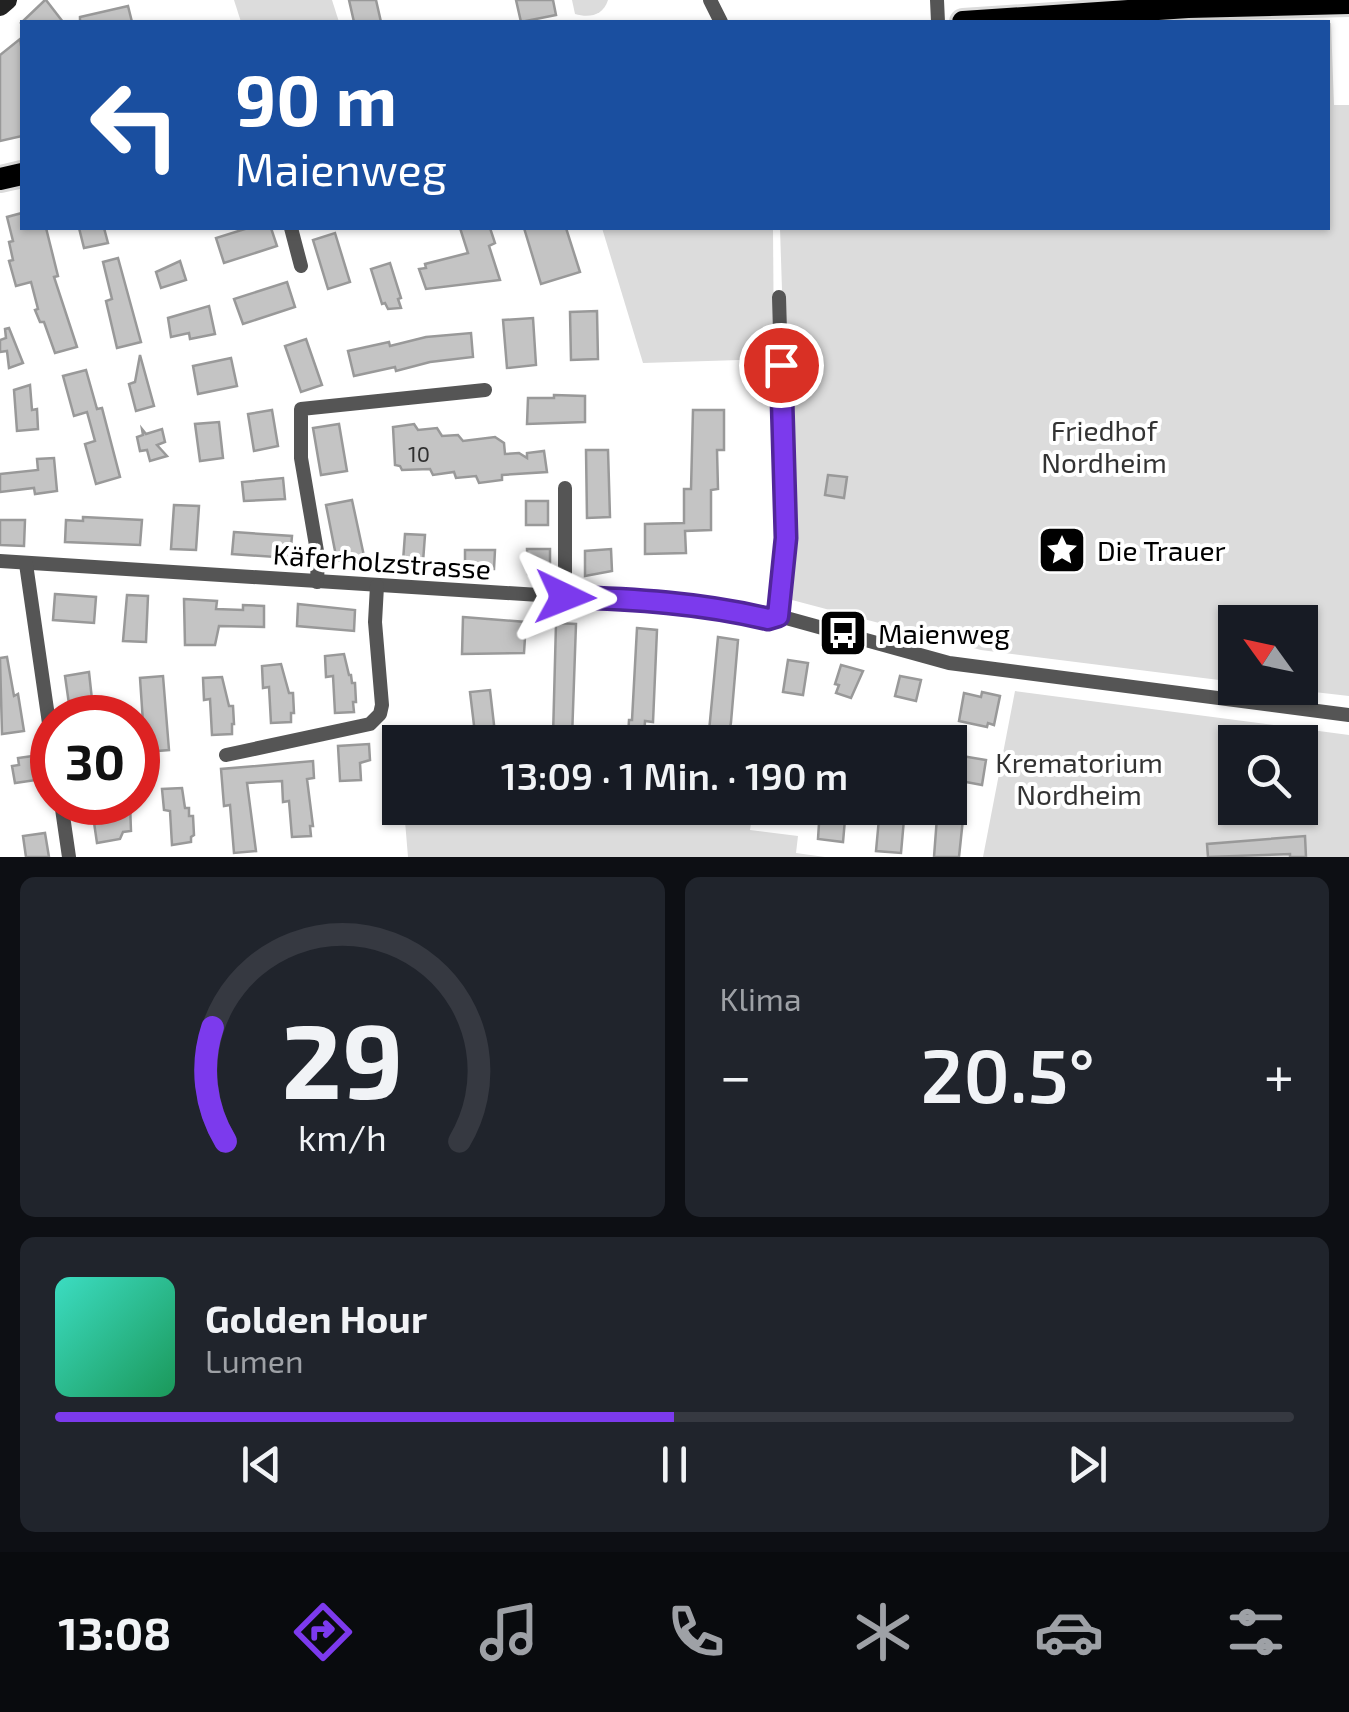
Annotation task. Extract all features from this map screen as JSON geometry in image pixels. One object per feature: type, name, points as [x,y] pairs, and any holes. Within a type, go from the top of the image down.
[{"type":"main road","points":[[994,20],[1293,1],[1349,3]]},
{"type":"street","points":[[0,6],[7,0]]},
{"type":"street","points":[[291,230],[301,266]]},
{"type":"street","points":[[778,298],[786,538],[778,616]]},
{"type":"street","points":[[317,582],[318,557],[301,458],[301,409],[485,390]]},
{"type":"street","points":[[564,488],[565,597]]},
{"type":"street","name":"Käferholzstrasse","points":[[0,562],[697,604],[768,619],[778,616],[949,663],[1349,715]]},
{"type":"street","points":[[26,564],[45,695]]},
{"type":"street","points":[[226,755],[370,724],[380,714],[377,586]]},
{"type":"street","points":[[64,825],[69,857]]},
{"type":"green space","points":[[234,0],[332,0],[338,20],[240,20]]},
{"type":"green space","points":[[572,0],[608,0],[599,13],[585,16],[575,14]]},
{"type":"green space","name":"Friedhof Nordheim","points":[[1331,23],[1334,105],[1349,105],[1349,696],[1318,692],[1318,605],[1218,605],[1218,680],[981,650],[792,600],[780,230],[1330,230]]},
{"type":"green space","points":[[603,230],[773,230],[774,359],[643,363]]},
{"type":"green space","name":"Krematorium Nordheim","points":[[1015,691],[1273,725],[1218,725],[1218,825],[1318,825],[1318,731],[1349,735],[1349,857],[983,857]]},
{"type":"green space","points":[[405,825],[751,825],[750,830],[798,836],[796,853],[825,857],[408,857]]},
{"type":"building","points":[[45,0],[61,20],[24,20]]},
{"type":"building","points":[[349,0],[376,0],[381,20],[354,20]]},
{"type":"building","points":[[516,0],[553,0],[556,15],[521,20]]},
{"type":"building","points":[[128,6],[132,20],[80,20]]},
{"type":"building","points":[[20,39],[20,136],[0,141],[0,55]]},
{"type":"building","points":[[20,214],[20,230],[46,230],[58,276],[54,277],[77,347],[55,353],[44,322],[40,322],[35,310],[38,309],[31,282],[16,286],[9,261],[13,260],[9,242],[13,241],[7,217]]},
{"type":"building","points":[[80,230],[105,230],[108,243],[84,248]]},
{"type":"building","points":[[242,230],[272,230],[277,246],[224,263],[216,238]]},
{"type":"building","points":[[461,230],[491,230],[495,243],[489,246],[500,280],[426,289],[419,269],[468,253]]},
{"type":"building","points":[[525,230],[567,230],[580,272],[541,284]]},
{"type":"building","points":[[335,233],[350,282],[328,289],[313,240]]},
{"type":"building","points":[[118,258],[141,342],[117,348],[106,301],[112,299],[103,262]]},
{"type":"building","points":[[180,261],[186,280],[161,288],[156,272]]},
{"type":"building","points":[[390,263],[401,308],[388,309],[382,304],[371,269]]},
{"type":"building","points":[[287,282],[295,307],[243,324],[234,299]]},
{"type":"building","points":[[209,306],[215,334],[190,339],[189,333],[171,337],[168,318]]},
{"type":"building","points":[[597,311],[598,359],[571,360],[570,312]]},
{"type":"building","points":[[533,318],[536,365],[507,368],[503,320]]},
{"type":"building","points":[[9,328],[23,363],[9,368],[7,351],[0,352],[0,340],[6,338],[5,329]]},
{"type":"building","points":[[471,333],[473,357],[354,376],[348,351]]},
{"type":"building","points":[[306,339],[322,385],[301,392],[285,346]]},
{"type":"building","points":[[140,355],[154,406],[136,411],[129,384],[135,382]]},
{"type":"building","points":[[231,358],[237,386],[198,394],[193,366]]},
{"type":"building","points":[[86,370],[97,409],[102,408],[120,477],[96,484],[85,444],[95,441],[87,412],[74,416],[63,376]]},
{"type":"building","points":[[30,385],[38,429],[17,431],[14,390]]},
{"type":"building","points":[[585,396],[585,422],[527,424],[528,398]]},
{"type":"building","points":[[272,410],[278,446],[254,451],[248,414]]},
{"type":"building","points":[[693,410],[724,410],[724,450],[717,450],[718,489],[711,490],[711,530],[685,531],[686,553],[645,554],[645,524],[684,523],[684,489],[691,489]]},
{"type":"building","points":[[219,422],[223,458],[200,461],[195,424]]},
{"type":"building","points":[[339,424],[347,471],[321,475],[313,428]]},
{"type":"building","points":[[414,424],[418,430],[437,428],[442,436],[458,435],[463,441],[495,437],[504,443],[505,454],[519,453],[527,458],[527,453],[544,451],[547,472],[502,475],[502,480],[479,483],[476,476],[456,478],[454,472],[433,475],[430,469],[402,470],[395,465],[393,427]]},
{"type":"building","points":[[142,429],[146,434],[162,429],[165,442],[157,445],[167,456],[150,461],[147,450],[140,451],[137,437],[143,435]]},
{"type":"building","points":[[586,450],[608,450],[610,517],[587,518]]},
{"type":"building","points":[[54,458],[57,491],[35,494],[34,488],[0,492],[0,474],[38,470],[37,459]]},
{"type":"building","points":[[828,475],[847,477],[844,498],[825,495]]},
{"type":"building","points":[[283,478],[285,499],[244,501],[242,482]]},
{"type":"building","points":[[352,500],[364,556],[337,561],[326,505]]},
{"type":"building","points":[[526,501],[548,501],[548,525],[526,525]]},
{"type":"building","points":[[174,505],[199,506],[196,550],[171,549]]},
{"type":"building","points":[[83,517],[142,520],[140,545],[65,542],[66,520],[83,521]]},
{"type":"building","points":[[0,520],[25,520],[24,546],[0,545]]},
{"type":"building","points":[[234,532],[292,536],[290,558],[232,554]]},
{"type":"building","points":[[405,534],[425,535],[423,562],[403,561]]},
{"type":"building","points":[[527,549],[550,549],[550,575],[528,574]]},
{"type":"building","points":[[611,549],[612,571],[585,576],[585,551]]},
{"type":"building","points":[[465,550],[495,550],[494,569],[465,568]]},
{"type":"building","points":[[55,594],[96,597],[94,623],[53,620]]},
{"type":"building","points":[[127,595],[148,596],[146,642],[123,641]]},
{"type":"building","points":[[184,599],[217,601],[216,609],[264,606],[264,627],[219,626],[215,645],[185,645]]},
{"type":"building","points":[[298,604],[355,610],[354,631],[297,626]]},
{"type":"building","points":[[463,617],[526,622],[524,653],[462,654]]},
{"type":"building","points":[[556,623],[576,624],[572,725],[553,725]]},
{"type":"building","points":[[637,628],[657,630],[653,722],[629,725]]},
{"type":"building","points":[[718,637],[738,640],[731,725],[710,725]]},
{"type":"building","points":[[344,654],[355,683],[356,702],[354,712],[335,713],[333,676],[326,677],[325,656]]},
{"type":"building","points":[[7,657],[24,731],[2,734],[0,658]]},
{"type":"building","points":[[788,660],[808,663],[803,695],[783,692]]},
{"type":"building","points":[[281,664],[289,693],[293,693],[294,713],[291,722],[271,723],[269,687],[263,688],[262,666]]},
{"type":"building","points":[[841,665],[863,671],[851,698],[836,693]]},
{"type":"building","points":[[89,672],[92,695],[68,695],[65,676]]},
{"type":"building","points":[[163,676],[169,750],[160,751],[160,695],[141,695],[140,678]]},
{"type":"building","points":[[900,676],[921,680],[916,701],[895,696]]},
{"type":"building","points":[[222,677],[229,706],[233,706],[234,724],[232,734],[212,735],[210,699],[204,700],[203,678]]},
{"type":"building","points":[[490,690],[494,725],[474,725],[470,692]]},
{"type":"building","points":[[982,692],[1000,696],[994,725],[959,721],[964,693],[981,697]]},
{"type":"building","points":[[369,744],[370,760],[360,763],[361,780],[340,781],[338,746]]},
{"type":"building","points":[[30,756],[30,781],[15,783],[12,766],[19,765],[18,758]]},
{"type":"building","points":[[967,757],[986,760],[982,785],[967,782]]},
{"type":"building","points":[[313,761],[314,778],[307,779],[311,836],[292,837],[289,801],[283,802],[282,781],[247,783],[256,851],[234,853],[230,805],[224,806],[221,769]]},
{"type":"building","points":[[182,788],[185,808],[193,816],[194,835],[191,842],[172,845],[170,811],[164,810],[162,789]]},
{"type":"building","points":[[94,825],[131,825],[131,831],[123,832],[120,839],[97,843]]},
{"type":"building","points":[[819,825],[844,825],[843,842],[818,839]]},
{"type":"building","points":[[878,825],[903,825],[901,853],[876,851]]},
{"type":"building","points":[[936,825],[962,825],[959,857],[934,857]]},
{"type":"building","points":[[45,833],[49,857],[26,857],[23,836]]},
{"type":"building","points":[[1305,836],[1306,857],[1208,857],[1207,844]]},
{"type":"place","name":"Die Trauer","points":[[1062,550]]},
{"type":"place","name":"Maienweg","points":[[843,633]]},
{"type":"route","points":[[565,597],[697,604],[768,619],[778,616],[786,538],[781,365]]}]
